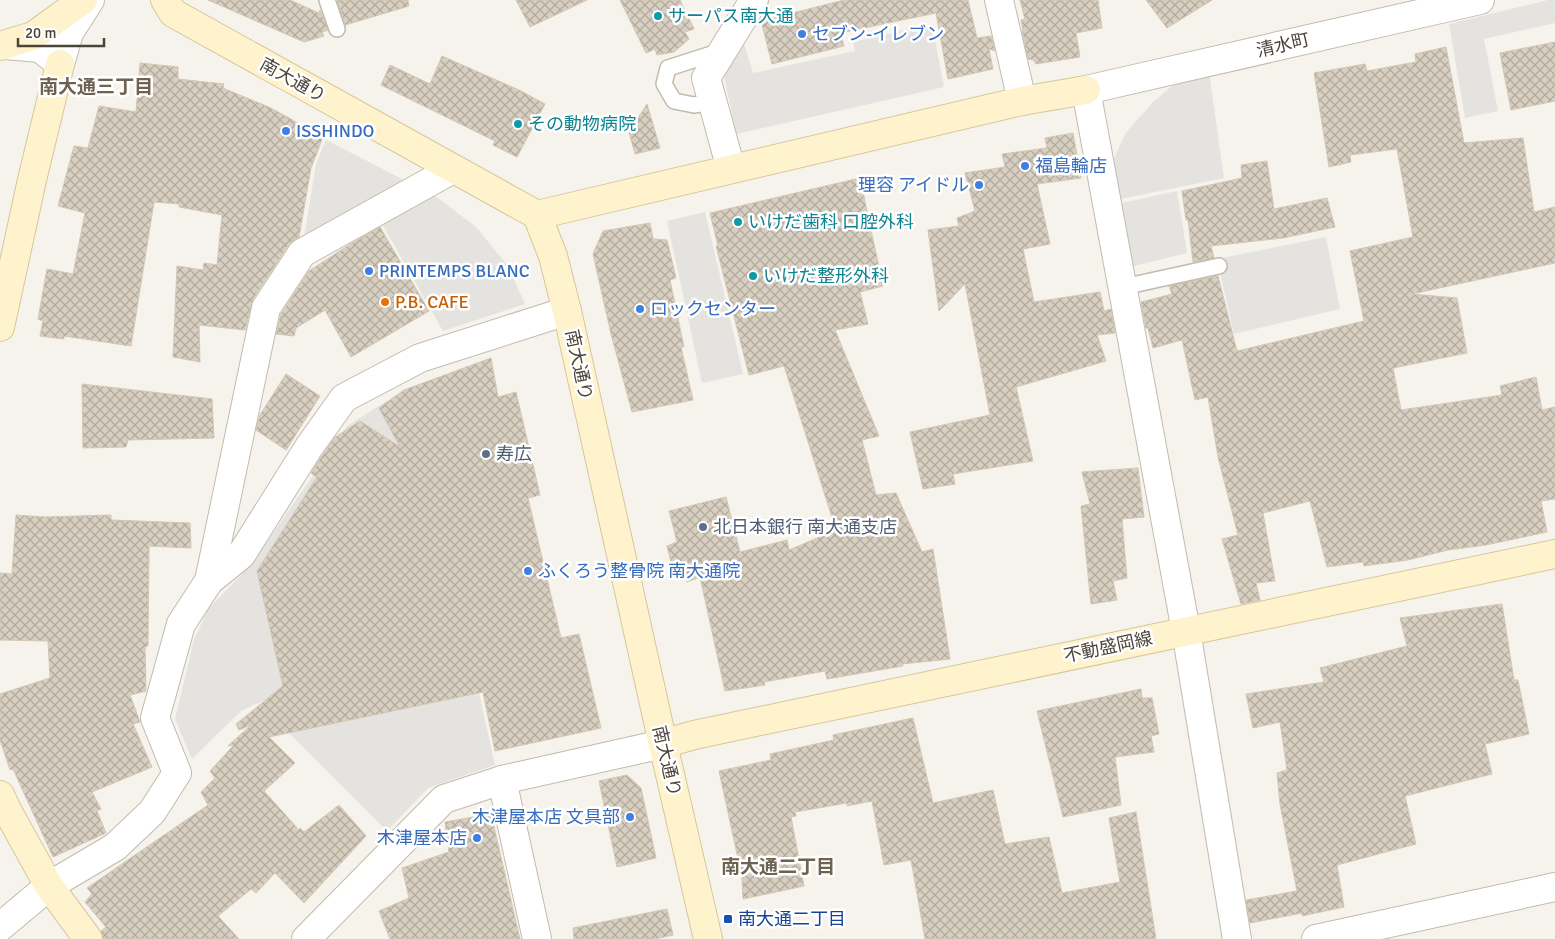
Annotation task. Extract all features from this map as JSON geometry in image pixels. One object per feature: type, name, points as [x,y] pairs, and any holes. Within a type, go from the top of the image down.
[{"type":"main road","points":[[2,46],[33,36],[83,0]]},
{"type":"main road","name":"南大通り","points":[[165,0],[172,13],[537,216],[553,256],[567,311],[708,939]]},
{"type":"main road","points":[[0,327],[60,64]]},
{"type":"main road","points":[[537,216],[1022,101],[1086,90]]},
{"type":"main road","name":"不動盛岡線","points":[[663,744],[704,733],[1555,554]]},
{"type":"main road","points":[[0,795],[49,886],[88,939]]},
{"type":"street","points":[[2,46],[40,48],[60,64],[69,33],[90,0]]},
{"type":"street","points":[[730,169],[706,78],[754,0]]},
{"type":"street","points":[[999,0],[1022,101]]},
{"type":"street","name":"清水町","points":[[1086,90],[1480,0]]},
{"type":"street","points":[[1086,90],[1186,631],[1237,939]]},
{"type":"street","points":[[209,580],[266,308],[302,253],[453,168]]},
{"type":"street","points":[[0,927],[49,886],[115,847],[152,812],[177,773],[155,718],[181,624],[209,580],[240,554],[309,447],[344,398],[420,358],[567,311]]},
{"type":"street","points":[[306,939],[444,799],[502,780],[663,744]]},
{"type":"street","points":[[502,780],[537,939]]},
{"type":"street","points":[[1316,939],[1555,887]]},
{"type":"lane","points":[[327,0],[337,29]]},
{"type":"lane","points":[[713,102],[694,105],[674,101],[664,84],[668,68],[723,50]]},
{"type":"lane","points":[[1123,287],[1219,266]]},
{"type":"shaded area","points":[[1548,0],[1555,0],[1555,23],[1484,39],[1498,111],[1465,118],[1449,24]]},
{"type":"shaded area","points":[[932,24],[944,87],[736,134],[724,75],[743,40],[753,73],[855,51],[853,42]]},
{"type":"shaded area","points":[[1209,72],[1224,178],[1116,200],[1112,180],[1114,159],[1125,134],[1153,102],[1172,86]]},
{"type":"shaded area","points":[[326,140],[410,183],[304,238],[316,164]]},
{"type":"shaded area","points":[[1177,191],[1187,253],[1130,267],[1117,204]]},
{"type":"shaded area","points":[[434,195],[476,227],[508,266],[525,304],[443,331],[382,224]]},
{"type":"shaded area","points":[[705,212],[743,374],[702,383],[667,221]]},
{"type":"shaded area","points":[[1326,237],[1340,309],[1234,334],[1217,259]]},
{"type":"shaded area","points":[[404,390],[441,521],[495,765],[428,788],[387,831],[289,733],[280,693],[241,711],[192,759],[175,719],[194,640],[208,609],[251,565],[347,426]]},
{"type":"building","points":[[208,0],[290,0],[319,13],[320,10],[328,30],[322,32],[324,36],[304,42]]},
{"type":"building","points":[[337,0],[408,0],[409,6],[345,25]]},
{"type":"building","points":[[516,0],[587,0],[530,27]]},
{"type":"building","name":"サーパス南大通","points":[[620,0],[680,0],[694,29],[685,32],[689,39],[674,52],[657,55],[655,49],[646,53]]},
{"type":"building","points":[[844,0],[968,0],[977,38],[991,36],[995,51],[989,49],[993,69],[948,79],[936,13],[840,33],[844,46],[772,64],[761,21]]},
{"type":"building","points":[[1020,0],[1098,0],[1102,28],[1076,33],[1080,57],[1036,64],[1033,60],[1028,59],[1021,20],[1025,19]]},
{"type":"building","points":[[1146,0],[1212,0],[1167,28]]},
{"type":"building","points":[[1555,42],[1555,101],[1511,110],[1500,53]]},
{"type":"building","points":[[1446,47],[1464,143],[1523,138],[1534,212],[1555,207],[1555,263],[1412,294],[1457,298],[1467,353],[1393,368],[1401,410],[1502,395],[1500,386],[1536,377],[1542,410],[1555,407],[1555,499],[1541,501],[1547,532],[1486,545],[1448,550],[1408,560],[1364,566],[1363,562],[1327,567],[1310,501],[1263,513],[1275,581],[1256,583],[1260,600],[1241,604],[1222,539],[1238,535],[1218,457],[1208,397],[1195,400],[1182,340],[1153,348],[1148,328],[1146,328],[1141,302],[1172,294],[1169,286],[1218,276],[1237,351],[1364,321],[1350,251],[1413,237],[1397,149],[1350,155],[1351,162],[1329,167],[1314,73],[1365,64],[1367,71],[1416,62],[1415,54]]},
{"type":"building","points":[[442,56],[519,90],[545,104],[517,157],[493,145],[495,141],[381,85],[390,65],[430,84]]},
{"type":"building","points":[[140,63],[178,67],[178,79],[224,84],[223,88],[271,108],[323,137],[311,168],[299,237],[289,244],[253,299],[245,330],[199,325],[200,362],[173,357],[177,266],[203,270],[204,263],[217,265],[222,215],[179,207],[179,204],[154,202],[131,346],[64,336],[64,339],[40,336],[43,321],[38,319],[47,269],[73,274],[85,213],[58,206],[74,146],[88,148],[99,106],[136,112]]},
{"type":"building","points":[[647,104],[660,148],[635,154],[629,132]]},
{"type":"building","points":[[1073,133],[1081,178],[1037,184],[1050,244],[1023,249],[1034,302],[1100,292],[1104,311],[1111,309],[1115,333],[1097,335],[1106,361],[1016,387],[1033,461],[953,474],[955,484],[923,489],[910,432],[990,415],[965,284],[939,311],[928,230],[959,226],[957,218],[975,211],[965,173],[1005,167],[1002,154],[1047,148],[1045,138]]},
{"type":"building","points":[[1267,161],[1274,209],[1327,198],[1335,227],[1283,238],[1211,246],[1214,258],[1193,262],[1182,191],[1242,178],[1241,165]]},
{"type":"building","points":[[860,178],[883,286],[860,292],[868,324],[835,330],[879,436],[862,440],[876,495],[896,493],[922,552],[933,549],[950,659],[902,664],[903,666],[827,679],[825,671],[764,682],[765,685],[725,691],[700,577],[687,582],[684,568],[673,570],[667,546],[677,542],[669,511],[726,497],[740,552],[787,540],[789,550],[836,530],[784,366],[749,375],[716,246],[718,246],[710,213]]},
{"type":"building","points":[[650,223],[653,239],[667,240],[676,278],[670,280],[684,347],[681,347],[693,400],[632,412],[611,334],[593,254],[603,231]]},
{"type":"building","points":[[380,227],[429,311],[351,357],[325,310],[296,328],[294,336],[276,334],[281,314],[309,271]]},
{"type":"building","points":[[491,358],[498,397],[516,392],[540,495],[528,498],[561,638],[579,634],[601,728],[495,751],[483,692],[269,737],[295,763],[264,791],[299,830],[300,828],[304,832],[339,805],[366,836],[304,903],[275,873],[256,893],[251,889],[218,916],[239,939],[103,939],[101,931],[106,927],[85,902],[92,894],[87,888],[208,805],[201,792],[215,778],[210,771],[234,745],[228,746],[251,725],[239,730],[236,724],[283,686],[257,571],[317,477],[311,473],[334,438],[360,421],[400,447],[379,408],[404,390]]},
{"type":"building","points":[[286,374],[320,396],[286,450],[256,430],[260,415]]},
{"type":"building","points":[[82,384],[212,399],[214,438],[128,440],[126,447],[83,448]]},
{"type":"building","points":[[1138,468],[1144,517],[1122,519],[1127,578],[1113,581],[1117,600],[1091,604],[1081,506],[1090,504],[1082,472]]},
{"type":"building","points":[[16,515],[45,517],[111,515],[111,520],[190,523],[191,548],[149,546],[148,646],[145,647],[146,691],[130,695],[140,722],[133,724],[152,767],[92,792],[101,809],[97,811],[106,833],[53,857],[13,769],[10,770],[0,740],[0,694],[50,678],[48,641],[0,640],[0,573],[12,574]]},
{"type":"building","points":[[1502,604],[1514,680],[1518,680],[1529,734],[1485,744],[1492,774],[1405,796],[1416,844],[1337,865],[1344,907],[1302,916],[1302,913],[1250,923],[1246,900],[1297,891],[1280,804],[1277,773],[1287,770],[1280,722],[1253,728],[1246,694],[1324,682],[1320,668],[1407,646],[1400,618]]},
{"type":"building","points":[[1141,689],[1142,698],[1152,698],[1159,734],[1151,736],[1154,752],[1115,757],[1121,805],[1063,817],[1037,711]]},
{"type":"building","points":[[913,718],[933,803],[993,790],[1005,844],[1049,837],[1062,893],[1120,882],[1109,818],[1136,812],[1156,939],[925,939],[911,860],[884,865],[872,801],[847,806],[847,803],[795,812],[796,816],[791,817],[804,886],[743,899],[742,877],[719,771],[771,760],[770,754],[834,740],[833,735]]},
{"type":"building","points":[[627,775],[641,788],[656,858],[617,867],[599,781]]},
{"type":"building","points":[[491,814],[520,939],[390,939],[379,911],[409,898],[402,868],[449,852],[445,822]]},
{"type":"building","points":[[667,909],[673,935],[655,939],[574,939],[573,928]]},
{"type":"place","name":"サーパス南大通","points":[[658,16]]},
{"type":"place","name":"セブン-イレブン","points":[[802,34]]},
{"type":"place","name":"その動物病院","points":[[518,124]]},
{"type":"place","name":"ISSHINDO","points":[[286,131]]},
{"type":"place","name":"福島輪店","points":[[1025,166]]},
{"type":"place","name":"理容 アイドル","points":[[979,185]]},
{"type":"place","name":"いけだ歯科 口腔外科","points":[[738,222]]},
{"type":"place","name":"PRINTEMPS BLANC","points":[[369,271]]},
{"type":"place","name":"いけだ整形外科","points":[[753,276]]},
{"type":"place","name":"P.B. CAFE","points":[[385,302]]},
{"type":"place","name":"ロックセンター","points":[[640,309]]},
{"type":"place","name":"寿広","points":[[486,454]]},
{"type":"place","name":"北日本銀行 南大通支店","points":[[703,527]]},
{"type":"place","name":"ふくろう整骨院 南大通院","points":[[528,571]]},
{"type":"place","name":"木津屋本店 文具部","points":[[630,817]]},
{"type":"place","name":"木津屋本店","points":[[477,838]]},
{"type":"place","name":"南大通二丁目","points":[[728,919]]},
{"type":"district","name":"南大通三丁目","points":[[96,86]]},
{"type":"district","name":"南大通二丁目","points":[[778,866]]}]
